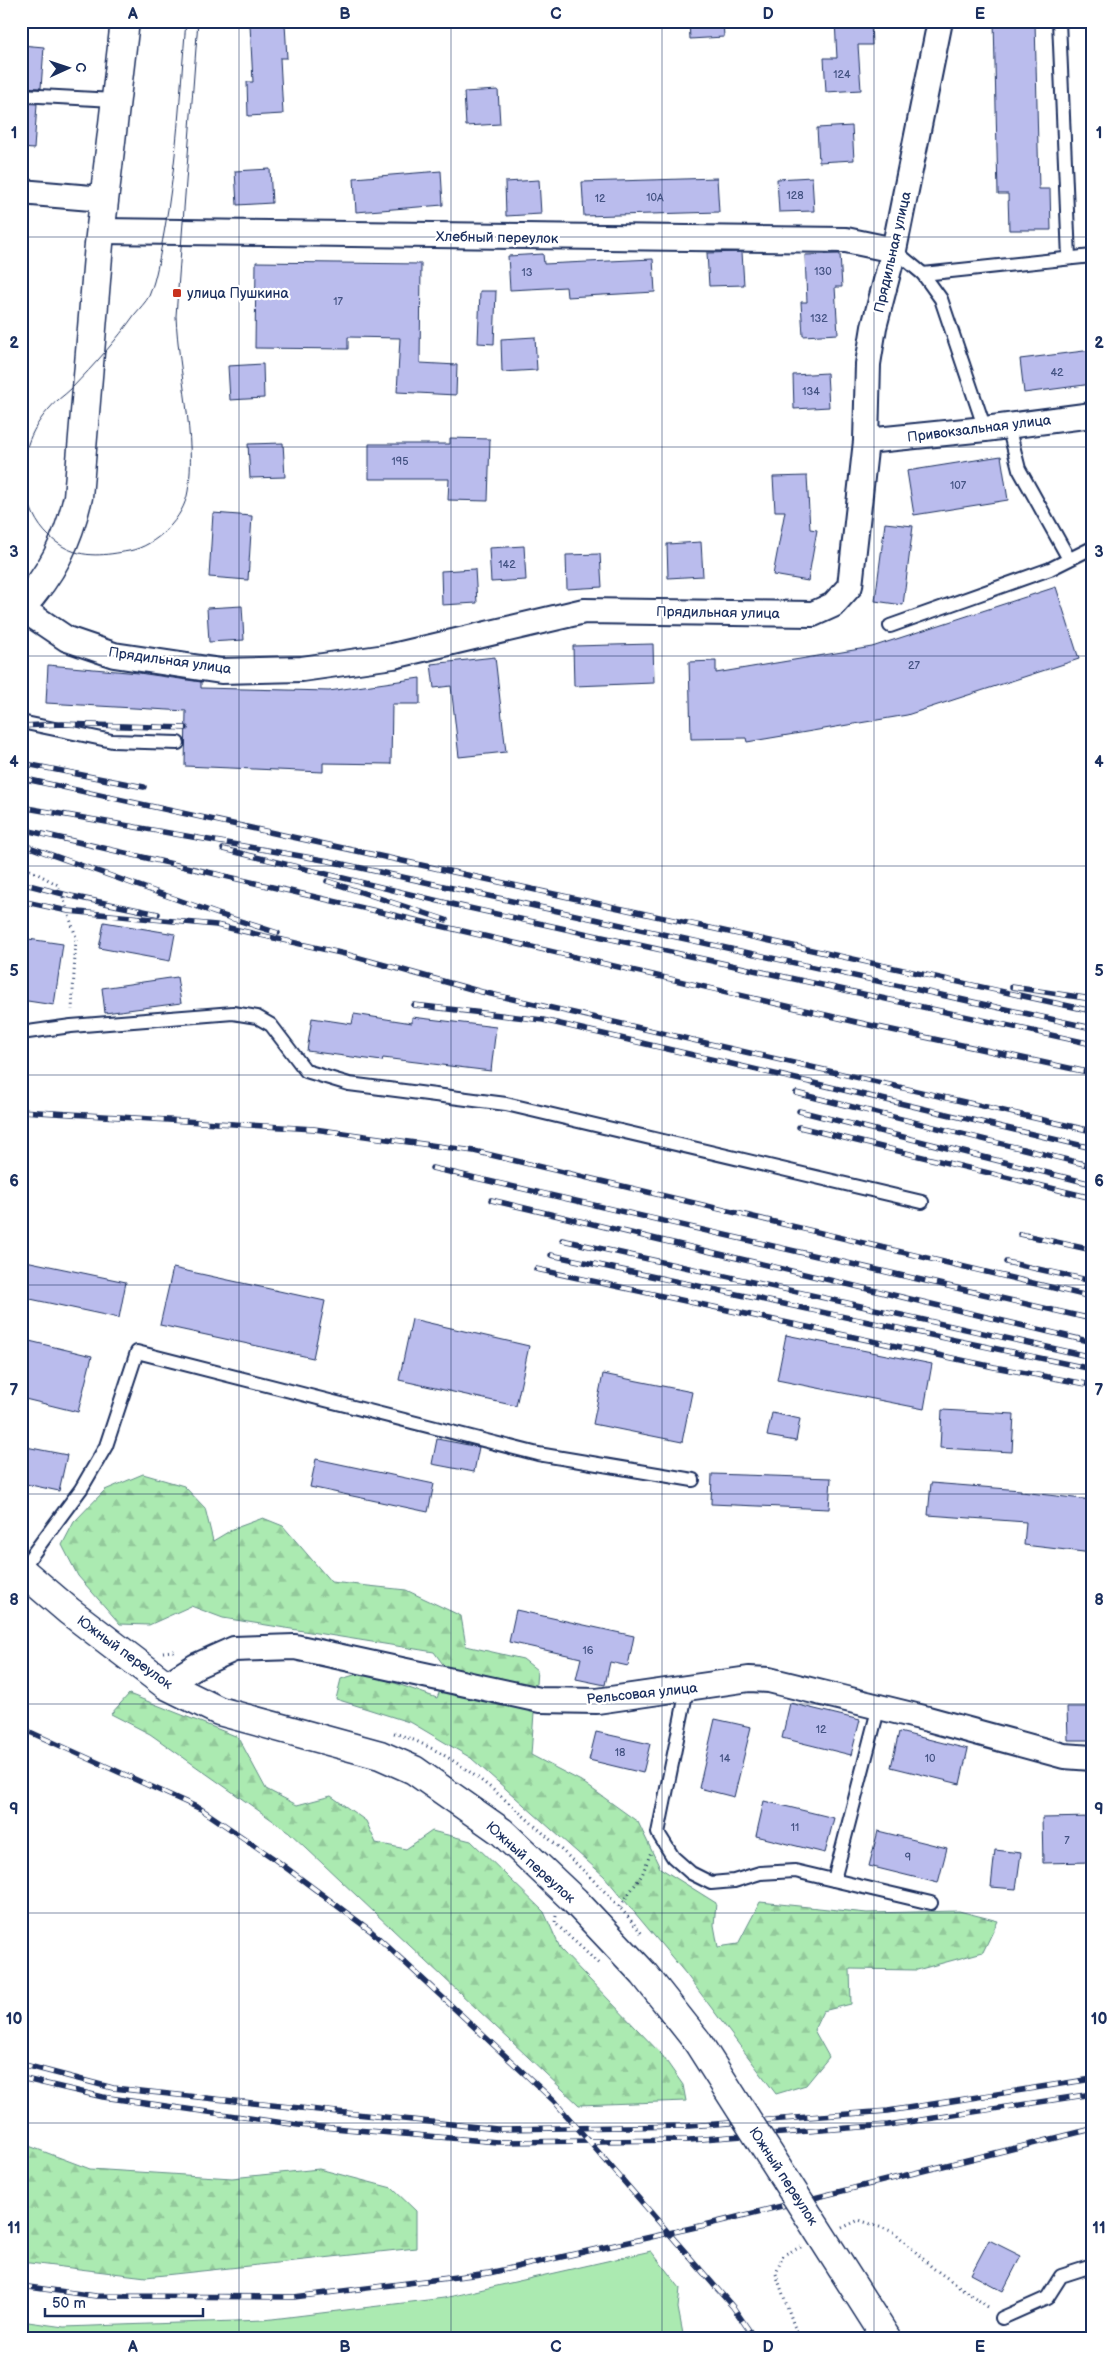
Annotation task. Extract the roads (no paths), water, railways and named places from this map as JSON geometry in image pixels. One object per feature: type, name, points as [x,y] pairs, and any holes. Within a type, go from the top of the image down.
[{"type":"street","points":[[21,607],[41,586],[63,546],[71,529],[78,497],[100,231],[114,100],[125,21]]},
{"type":"street","name":"Прядильная улица","points":[[21,607],[67,639],[114,655],[222,671],[302,669],[393,656],[584,611],[812,614],[833,605],[850,586],[866,441],[868,364],[874,327],[894,250],[940,21]]},
{"type":"street","points":[[21,192],[104,198]]},
{"type":"street","name":"Хлебный переулок","points":[[100,231],[846,240],[894,250]]},
{"type":"street","name":"Привокзальная улица","points":[[866,441],[1092,415]]},
{"type":"street","name":"Южный переулок","points":[[21,1570],[69,1611],[166,1684],[218,1711],[380,1755],[414,1770],[502,1832],[576,1901],[644,1974],[697,2041],[887,2339]]},
{"type":"street","name":"Рельсовая улица","points":[[166,1684],[196,1666],[234,1649],[295,1647],[540,1700],[596,1701],[749,1679],[768,1680],[879,1706],[1064,1756],[1092,1758]]},
{"type":"lane","points":[[1059,21],[1069,258]]},
{"type":"lane","points":[[21,95],[114,100]]},
{"type":"lane","points":[[894,250],[923,274],[941,299],[997,427],[1069,559]]},
{"type":"lane","points":[[923,274],[1092,256]]},
{"type":"lane","points":[[890,626],[1050,569],[1092,548]]},
{"type":"lane","points":[[21,722],[112,741],[178,743]]},
{"type":"lane","points":[[21,1032],[233,1012],[249,1016],[270,1025],[306,1071],[349,1084],[506,1104],[922,1202]]},
{"type":"lane","points":[[21,1570],[81,1489],[106,1446],[137,1352],[538,1454],[692,1480]]},
{"type":"lane","points":[[687,1689],[658,1833],[673,1857],[691,1873],[711,1883],[734,1881],[760,1873],[795,1871],[931,1903]]},
{"type":"lane","points":[[834,1880],[879,1706]]},
{"type":"lane","points":[[1002,2318],[1047,2298],[1060,2276],[1092,2266]]},
{"type":"tram line","points":[[186,21],[172,180],[160,257],[152,289],[146,301],[97,362],[40,420],[29,441],[26,452],[23,476],[30,507],[45,532],[62,546],[79,553],[95,555],[112,554],[129,551],[149,543],[175,521],[181,511],[188,491],[190,471],[189,427],[176,316],[198,21]]},
{"type":"railway","points":[[21,726],[62,724],[186,728]]},
{"type":"railway","points":[[21,763],[144,787]]},
{"type":"railway","points":[[21,778],[1092,1011]]},
{"type":"railway","points":[[21,807],[329,861],[1092,1028]]},
{"type":"railway","points":[[21,829],[878,1027],[1092,1073]]},
{"type":"railway","points":[[21,844],[218,914],[278,933]]},
{"type":"railway","points":[[223,849],[451,904],[1092,1044]]},
{"type":"railway","points":[[327,881],[446,920]]},
{"type":"railway","points":[[21,883],[71,896],[158,914]]},
{"type":"railway","points":[[21,901],[68,911],[216,925],[345,954],[482,992],[1092,1131]]},
{"type":"railway","points":[[1012,987],[1092,999]]},
{"type":"railway","points":[[414,1005],[543,1020],[1092,1148]]},
{"type":"railway","points":[[796,1093],[1092,1166]]},
{"type":"railway","points":[[21,1111],[314,1129],[474,1151],[1092,1297]]},
{"type":"railway","points":[[799,1111],[1092,1184]]},
{"type":"railway","points":[[799,1127],[1092,1198]]},
{"type":"railway","points":[[432,1168],[1092,1319]]},
{"type":"railway","points":[[491,1200],[1092,1342]]},
{"type":"railway","points":[[1020,1234],[1092,1250]]},
{"type":"railway","points":[[562,1240],[1092,1357]]},
{"type":"railway","points":[[551,1255],[1092,1369]]},
{"type":"railway","points":[[1006,1262],[1092,1281]]},
{"type":"railway","points":[[536,1269],[994,1367],[1092,1385]]},
{"type":"railway","points":[[21,1728],[201,1809],[273,1858],[371,1931],[554,2101],[733,2307],[755,2339]]},
{"type":"railway","points":[[21,2064],[113,2088],[497,2129],[689,2126],[888,2111],[1092,2079]]},
{"type":"railway","points":[[21,2078],[103,2097],[298,2125],[497,2142],[689,2140],[888,2125],[1092,2094]]},
{"type":"railway","points":[[21,2286],[96,2296],[294,2297],[489,2273],[705,2225],[1092,2129]]},
{"type":"place","name":"улица Пушкина","points":[[177,293]]}]
